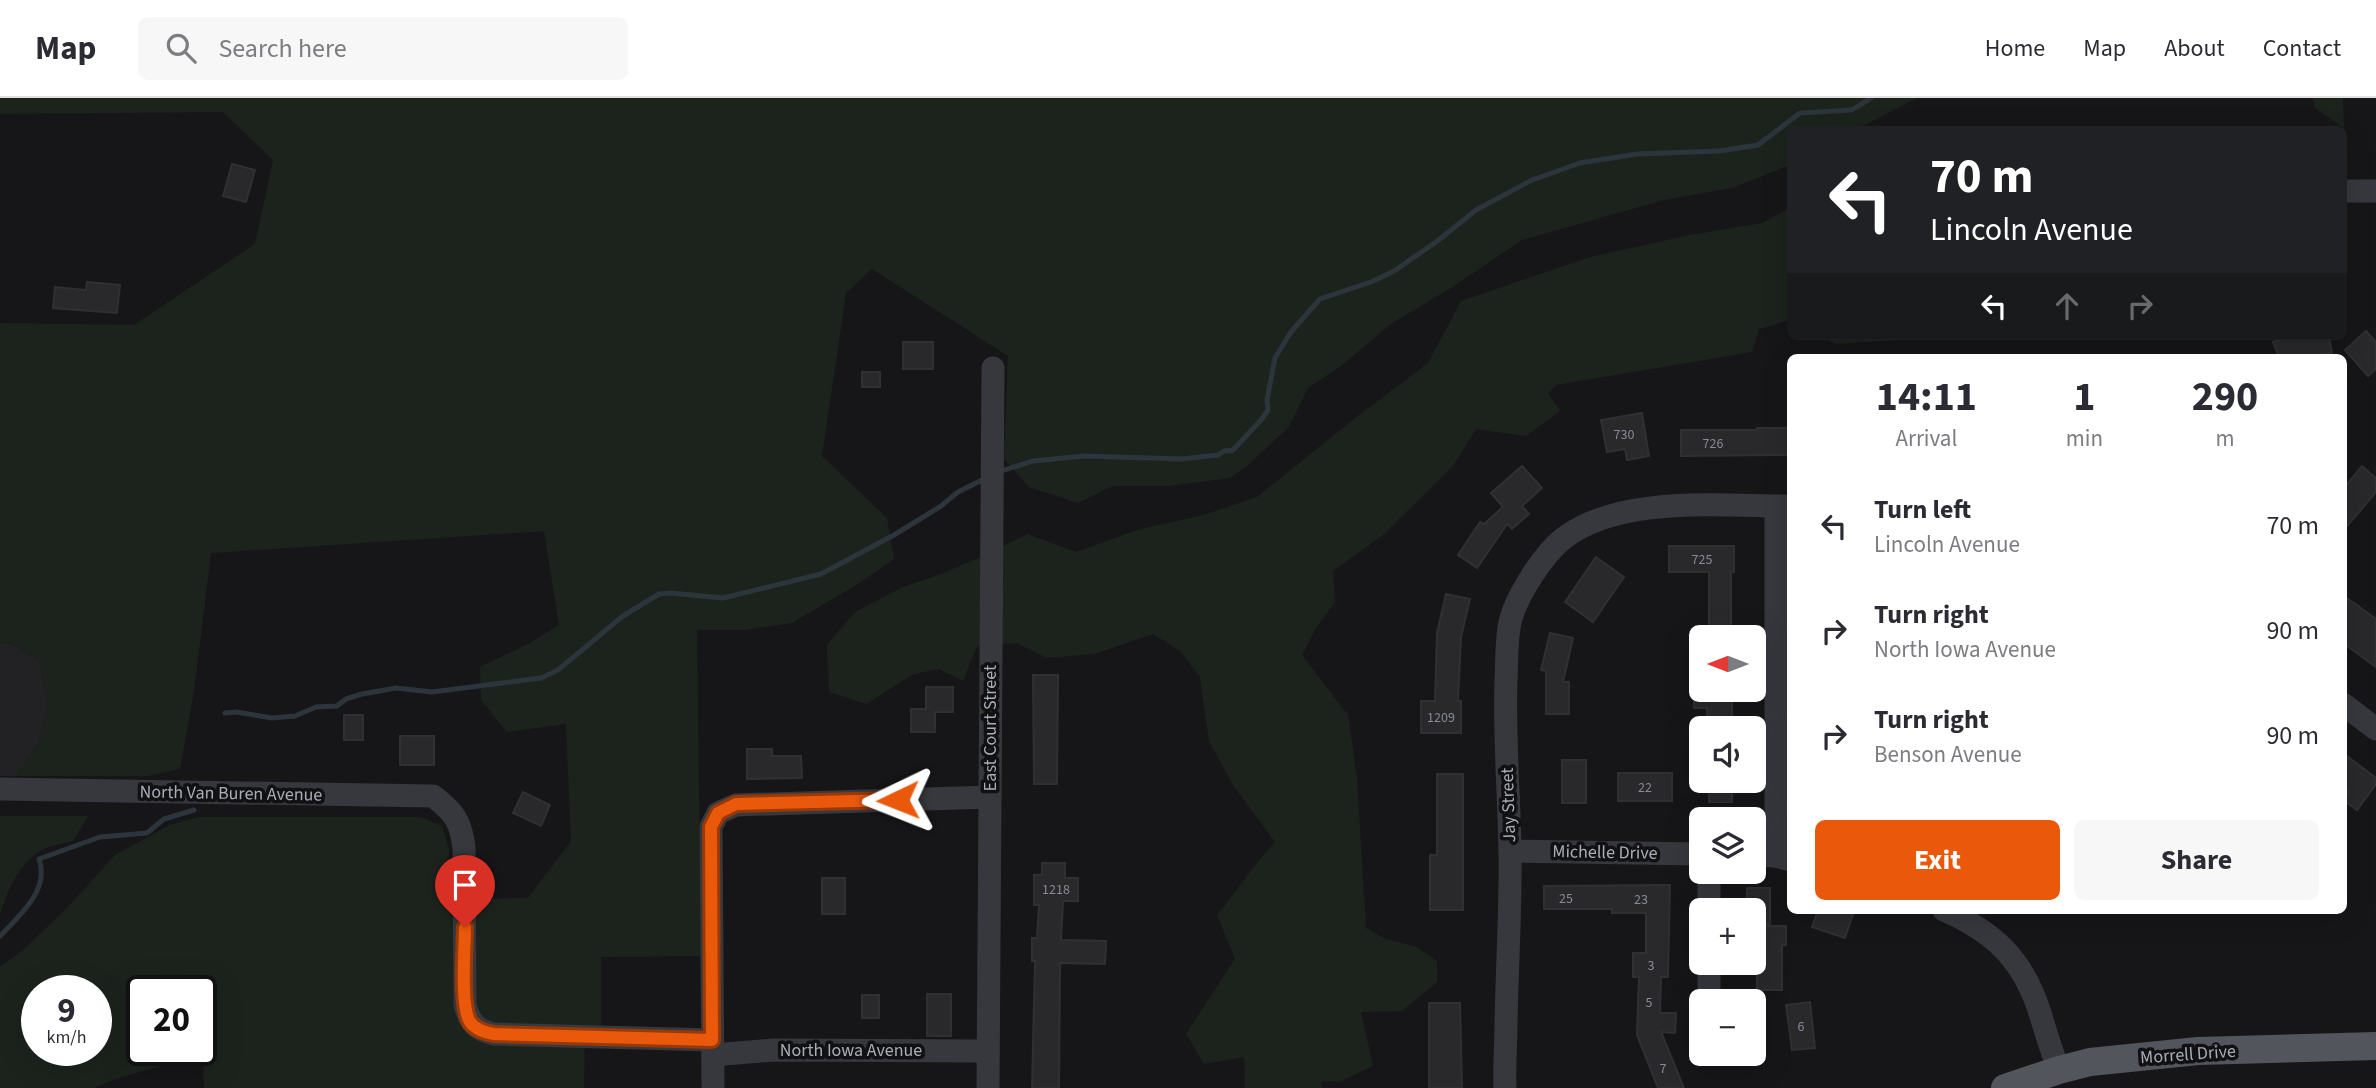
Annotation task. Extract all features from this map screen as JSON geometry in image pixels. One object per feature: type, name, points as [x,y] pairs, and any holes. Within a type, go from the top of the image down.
[{"type":"main road","name":"Morrell Drive","points":[[2004,1088],[2090,1062],[2198,1051],[2376,1046]]},
{"type":"street","points":[[2347,191],[2376,191]]},
{"type":"street","name":"East Court Street","points":[[988,1088],[993,368]]},
{"type":"street","name":"Jay Street","points":[[1505,1088],[1510,851],[1505,712],[1511,618],[1544,559],[1563,539],[1593,520],[1638,510],[1725,505],[1783,506]]},
{"type":"street","points":[[1773,857],[1783,506]]},
{"type":"street","points":[[2347,707],[2376,729]]},
{"type":"street","name":"North Van Buren Avenue","points":[[0,789],[433,796],[455,815],[462,831],[465,1005],[470,1021],[480,1031],[494,1034]]},
{"type":"street","points":[[713,1088],[711,827],[718,813],[736,804],[990,797]]},
{"type":"street","name":"Michelle Drive","points":[[1510,851],[1689,854]]},
{"type":"street","points":[[1974,916],[2003,945],[2025,977],[2040,1011],[2059,1070]]},
{"type":"street","name":"North Iowa Avenue","points":[[494,1034],[774,1050],[988,1051]]},
{"type":"shaded area","points":[[0,98],[1917,98],[1863,126],[1787,126],[1787,166],[1732,188],[1664,200],[1522,240],[1451,288],[1392,323],[1341,366],[1308,388],[1289,427],[1230,478],[1168,486],[1113,486],[1078,503],[1029,487],[1004,459],[1008,356],[872,269],[846,293],[822,456],[887,518],[894,559],[792,623],[744,630],[697,630],[701,956],[601,957],[601,1026],[585,1028],[584,1088],[204,1088],[203,1066],[217,1066],[217,975],[126,975],[126,1066],[161,1066],[94,1088],[0,1088],[0,967],[23,950],[65,910],[115,855],[170,825],[198,817],[420,817],[442,826],[449,849],[448,899],[528,898],[571,841],[566,724],[507,732],[481,700],[480,667],[530,643],[559,625],[544,531],[211,553],[194,691],[180,769],[148,776],[17,776],[39,742],[48,705],[39,660],[12,644],[0,643],[0,323],[134,325],[255,244],[273,160],[223,112],[0,114]]},
{"type":"shaded area","points":[[2313,98],[2343,98],[2344,126],[2341,126],[2315,108]]},
{"type":"shaded area","points":[[1787,210],[1787,321],[1759,329],[1752,352],[1556,385],[1548,393],[1560,411],[1526,436],[1476,429],[1453,466],[1383,535],[1333,571],[1335,602],[1316,628],[1302,655],[1348,715],[1357,778],[1366,928],[1386,939],[1417,947],[1437,961],[1437,982],[1402,1011],[1361,1012],[1373,1066],[1339,1082],[1321,1081],[1322,1088],[1245,1088],[1244,1057],[1204,1064],[1186,1034],[1235,959],[1217,915],[1275,842],[1233,785],[1209,741],[1200,677],[1180,651],[1153,634],[1095,654],[1047,658],[1016,643],[977,646],[963,681],[939,669],[914,674],[866,704],[829,692],[827,645],[855,612],[903,587],[941,574],[1027,534],[1076,552],[1140,529],[1204,515],[1257,497],[1428,363],[1461,301],[1590,257],[1690,235],[1762,223]]},
{"type":"shaded area","points":[[1828,340],[1897,340],[1836,344]]},
{"type":"shaded area","points":[[0,643],[12,644],[39,660],[48,705],[39,742],[17,776],[0,776]]},
{"type":"shaded area","points":[[0,816],[88,816],[73,841],[46,848],[29,860],[11,886],[0,915]]},
{"type":"building","points":[[232,164],[255,170],[246,202],[223,196]]},
{"type":"building","points":[[87,282],[120,285],[117,313],[53,308],[55,287],[86,290]]},
{"type":"building","points":[[2366,331],[2376,342],[2376,369],[2368,376],[2345,350]]},
{"type":"building","points":[[2330,340],[2332,353],[2278,354],[2273,342]]},
{"type":"building","points":[[903,342],[933,342],[933,369],[903,369]]},
{"type":"building","points":[[862,372],[880,372],[880,387],[862,387]]},
{"type":"building","points":[[1642,413],[1649,456],[1627,460],[1625,449],[1607,452],[1601,420]]},
{"type":"building","points":[[1787,428],[1787,455],[1681,456],[1681,430]]},
{"type":"building","points":[[1522,466],[1542,488],[1522,506],[1529,514],[1512,529],[1507,524],[1477,568],[1458,555],[1480,522],[1484,524],[1503,507],[1491,493]]},
{"type":"building","points":[[2362,466],[2376,478],[2376,492],[2347,526],[2347,484]]},
{"type":"building","points":[[1669,546],[1734,546],[1731,625],[1709,625],[1709,572],[1669,572]]},
{"type":"building","points":[[1596,557],[1624,577],[1593,622],[1565,602]]},
{"type":"building","points":[[1446,594],[1470,599],[1461,637],[1458,701],[1461,701],[1461,733],[1421,733],[1421,701],[1435,701],[1437,633]]},
{"type":"building","points":[[2347,598],[2376,619],[2376,667],[2347,646]]},
{"type":"building","points":[[1550,633],[1573,638],[1563,682],[1569,682],[1569,714],[1546,714],[1546,671],[1541,670]]},
{"type":"building","points":[[1033,675],[1058,675],[1057,784],[1034,784]]},
{"type":"building","points":[[926,687],[953,687],[953,712],[935,712],[935,732],[911,732],[911,709],[926,709]]},
{"type":"building","points":[[1694,702],[1732,702],[1732,716],[1707,716],[1707,708],[1694,708]]},
{"type":"building","points":[[344,715],[363,715],[363,740],[344,740]]},
{"type":"building","points":[[400,736],[434,736],[434,765],[400,765]]},
{"type":"building","points":[[747,749],[772,749],[772,756],[801,756],[802,778],[747,779]]},
{"type":"building","points":[[2347,756],[2376,778],[2376,784],[2357,810],[2347,803]]},
{"type":"building","points":[[1562,760],[1586,760],[1586,803],[1562,803]]},
{"type":"building","points":[[1618,773],[1672,773],[1672,801],[1618,801]]},
{"type":"building","points":[[1437,774],[1463,774],[1463,910],[1430,910],[1430,855],[1437,855]]},
{"type":"building","points":[[523,792],[550,805],[541,826],[513,813]]},
{"type":"building","points":[[1709,793],[1732,793],[1732,802],[1709,802]]},
{"type":"building","points":[[1042,863],[1065,863],[1065,878],[1078,878],[1078,901],[1063,901],[1061,940],[1106,941],[1105,964],[1060,963],[1059,1088],[1032,1088],[1035,961],[1032,961],[1032,938],[1037,938],[1039,905],[1034,905],[1034,875],[1042,875]]},
{"type":"building","points":[[822,878],[845,878],[845,914],[822,914]]},
{"type":"building","points":[[1670,885],[1668,977],[1661,977],[1660,1013],[1676,1013],[1675,1033],[1661,1032],[1684,1088],[1658,1088],[1637,1035],[1639,977],[1633,977],[1633,953],[1646,953],[1646,913],[1612,913],[1612,909],[1544,909],[1544,886]]},
{"type":"building","points":[[1747,888],[1770,888],[1770,924],[1766,924],[1766,898],[1747,898]]},
{"type":"building","points":[[1817,914],[1853,914],[1845,938],[1812,927]]},
{"type":"building","points":[[1766,926],[1786,926],[1786,945],[1782,945],[1782,990],[1757,989],[1757,975],[1766,975]]},
{"type":"building","points":[[927,994],[951,994],[951,1036],[927,1036]]},
{"type":"building","points":[[862,995],[879,995],[879,1018],[862,1018]]},
{"type":"building","points":[[1810,1002],[1815,1048],[1792,1050],[1786,1005]]},
{"type":"building","points":[[1429,1003],[1460,1003],[1462,1088],[1429,1088]]},
{"type":"waterway","points":[[998,472],[1033,461],[1084,456],[1182,459],[1218,455],[1233,450],[1268,410],[1267,400],[1275,358],[1291,332],[1320,299],[1371,282],[1394,271],[1476,210],[1532,180],[1580,163],[1637,154],[1719,151],[1758,145],[1800,113],[1852,110],[1871,98]]},
{"type":"waterway","points":[[225,713],[236,712],[272,718],[295,716],[316,707],[337,706],[346,699],[362,694],[396,688],[432,692],[541,678],[558,670],[623,616],[659,594],[723,598],[821,574],[894,535],[941,506],[958,492],[986,478]]},
{"type":"waterway","points":[[0,936],[24,911],[37,891],[41,870],[39,859],[100,837],[147,833],[164,819],[194,810]]},
{"type":"route","points":[[465,927],[465,1005],[470,1021],[480,1031],[494,1034],[712,1040],[711,827],[718,813],[736,804],[898,800]]}]
